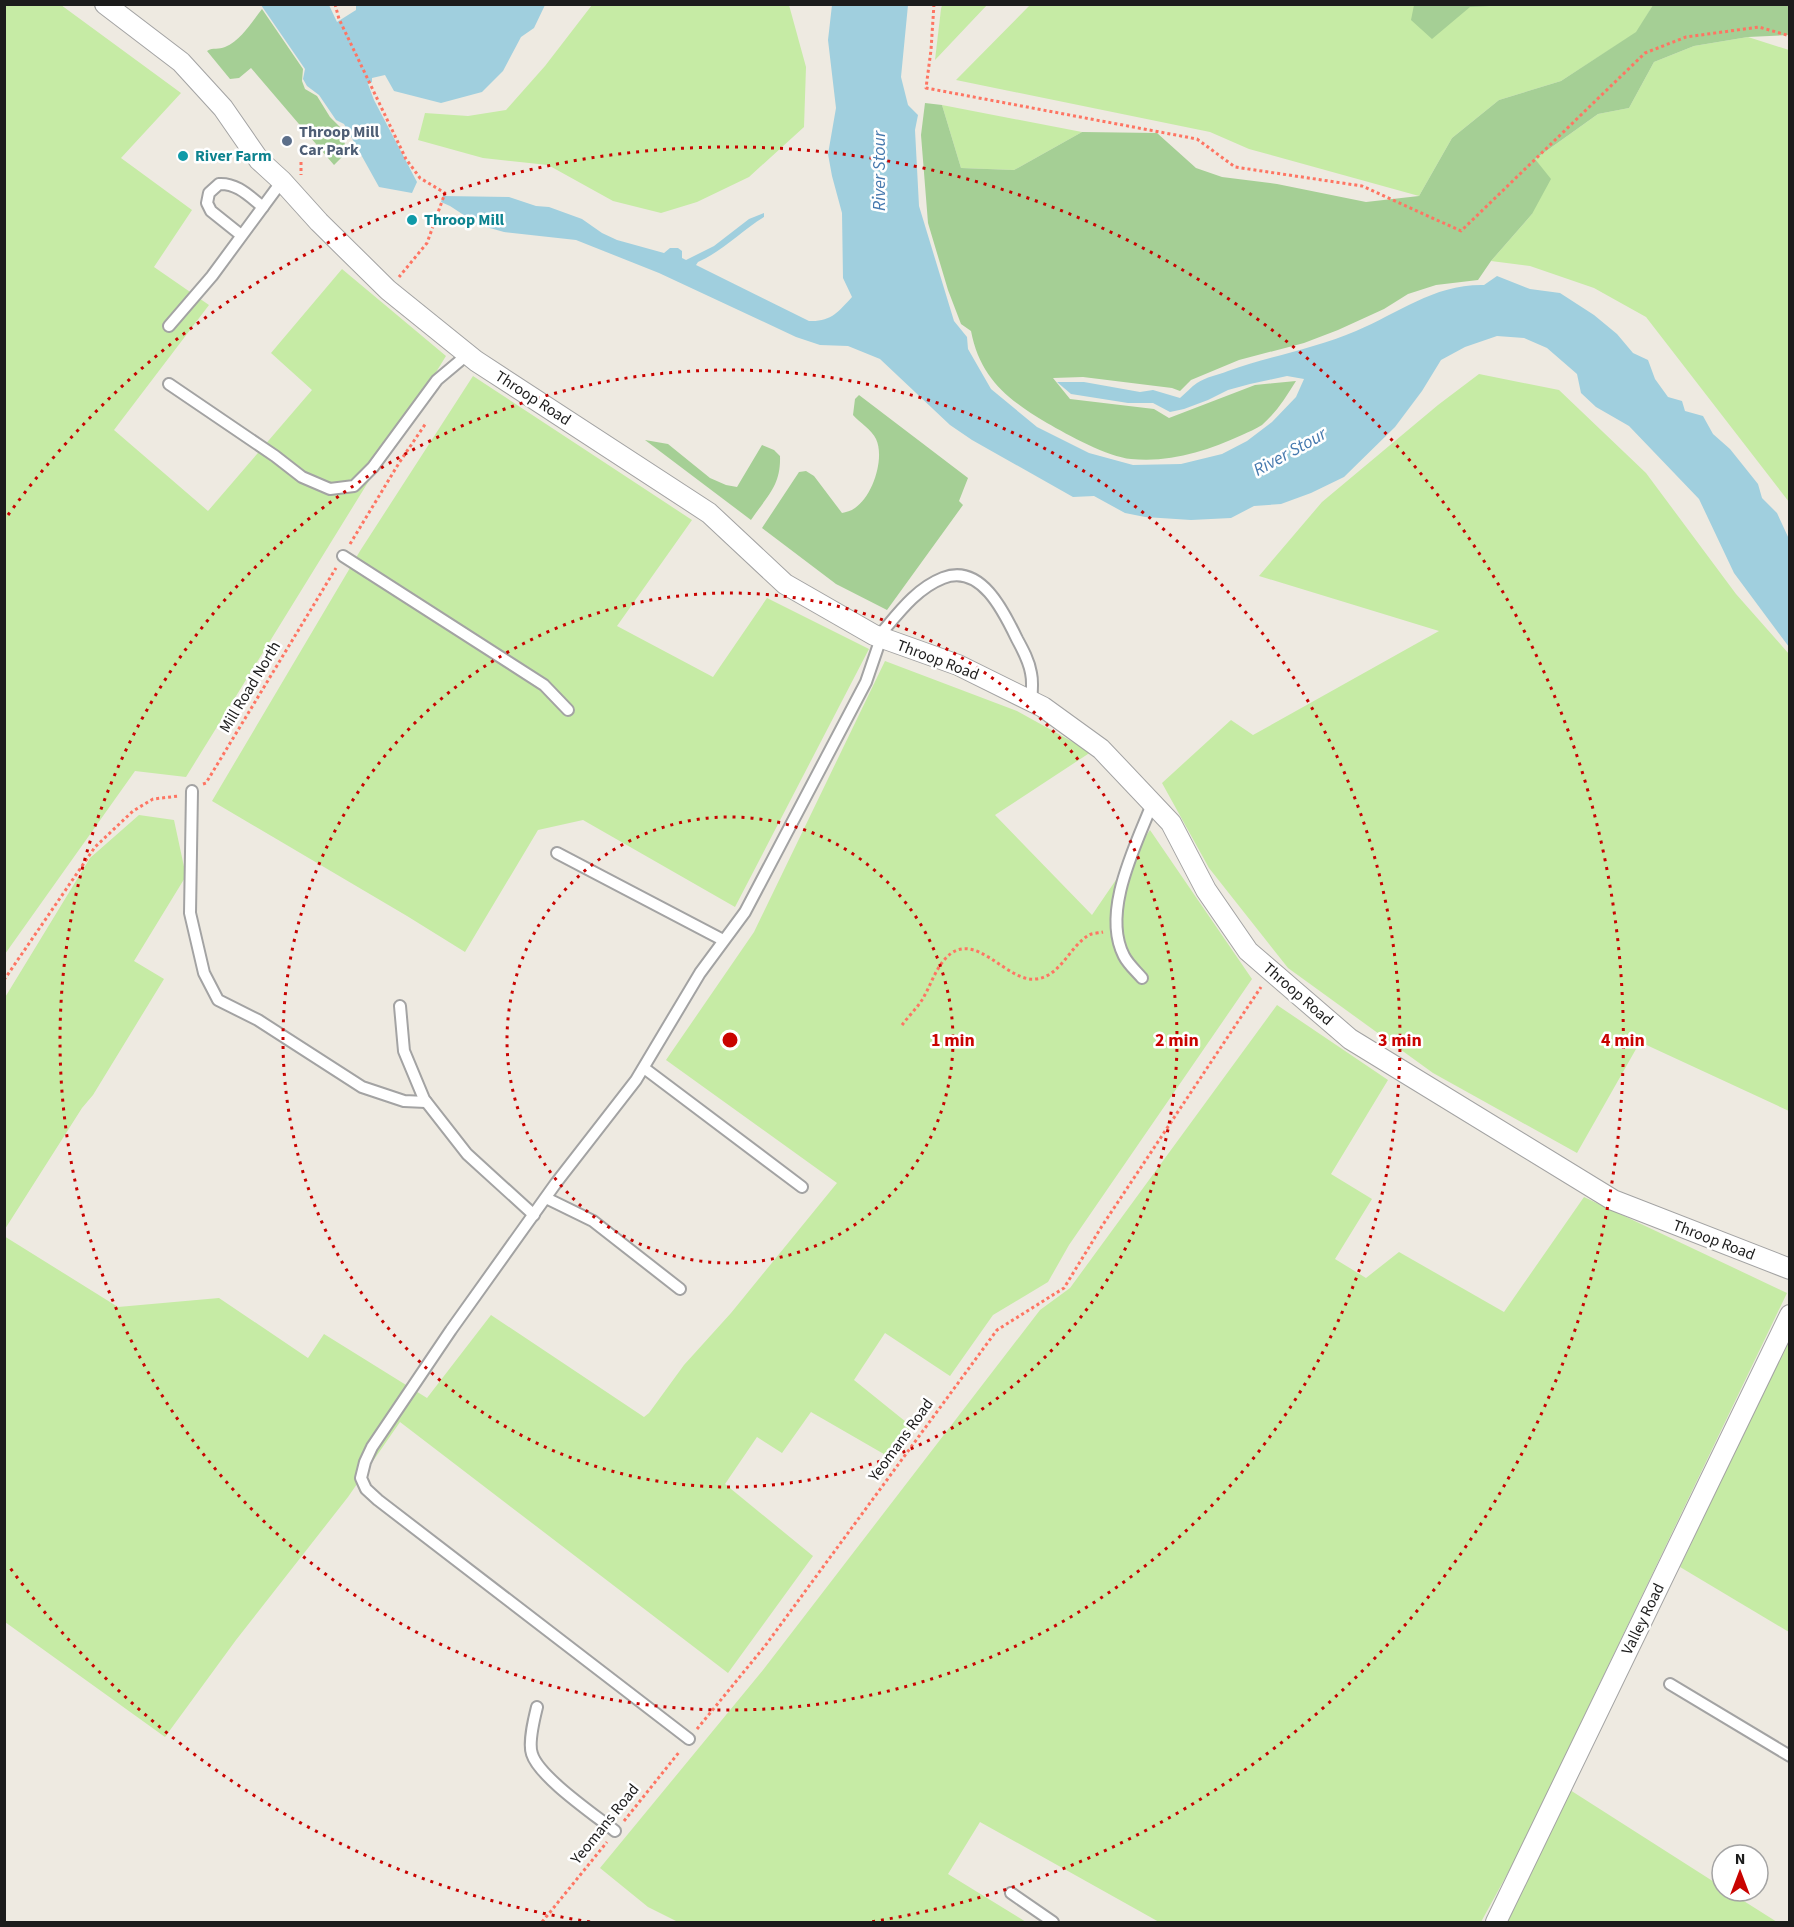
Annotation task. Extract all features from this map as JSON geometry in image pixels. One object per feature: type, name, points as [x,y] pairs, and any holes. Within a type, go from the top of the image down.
[{"type":"street","name":"Throop Road","points":[[105,4],[181,62],[223,108],[259,160],[282,181],[319,222],[388,290],[468,354],[709,513],[785,584],[880,637],[958,664],[1043,707],[1101,749],[1171,823],[1206,890],[1248,951],[1350,1039],[1613,1200],[1790,1269]]},
{"type":"street","name":"Valley Road","points":[[1496,1923],[1790,1315]]},
{"type":"lane","points":[[169,326],[212,276],[282,181]]},
{"type":"lane","points":[[242,235],[211,211],[207,203],[209,193],[219,184],[228,184],[236,187],[262,207]]},
{"type":"lane","points":[[169,384],[302,477],[330,489],[354,486],[373,467],[437,380],[468,354]]},
{"type":"lane","points":[[343,556],[544,685],[568,710]]},
{"type":"lane","points":[[689,1739],[378,1500],[366,1489],[361,1478],[365,1462],[393,1415],[451,1330],[546,1198],[636,1080],[700,974],[745,912],[866,682],[880,637],[905,605],[923,589],[943,578],[963,576],[978,583],[999,603],[1009,622],[1032,675],[1031,701]]},
{"type":"lane","points":[[192,791],[190,913],[204,972],[218,1000],[258,1020],[362,1087],[404,1101],[426,1102]]},
{"type":"lane","points":[[1142,978],[1124,956],[1117,932],[1117,911],[1132,852],[1152,804]]},
{"type":"lane","points":[[557,853],[723,940]]},
{"type":"lane","points":[[400,1006],[404,1051],[426,1102],[466,1154],[534,1215]]},
{"type":"lane","points":[[644,1068],[802,1187]]},
{"type":"lane","points":[[546,1198],[593,1221],[680,1289]]},
{"type":"lane","points":[[1670,1684],[1790,1756]]},
{"type":"lane","points":[[537,1707],[533,1722],[532,1754],[541,1768],[558,1785],[615,1831]]},
{"type":"lane","points":[[1011,1893],[1053,1923]]},
{"type":"path","points":[[335,4],[339,19],[406,159],[420,178],[445,193],[427,243],[388,290]]},
{"type":"path","points":[[934,4],[932,50],[926,88],[1197,139],[1235,167],[1362,186],[1461,231],[1645,53],[1686,37],[1760,27],[1790,36]]},
{"type":"path","name":"Mill Road North","points":[[4,980],[94,847],[133,811],[153,799],[183,796],[206,783],[399,463],[429,418]]},
{"type":"path","points":[[902,1025],[921,1002],[945,958],[957,951],[978,950],[1022,978],[1036,979],[1055,969],[1090,935],[1117,932]]},
{"type":"path","name":"Yeomans Road","points":[[542,1923],[765,1646],[997,1330],[1064,1288],[1102,1226],[1271,972]]},
{"type":"green space","points":[[1414,4],[1509,5],[1470,7],[1432,39],[1411,20]]},
{"type":"green space","points":[[5,5],[61,5],[181,93],[121,158],[192,210],[154,267],[209,305],[114,430],[208,511],[312,390],[271,353],[342,269],[446,356],[186,777],[135,771],[5,954]]},
{"type":"green space","points":[[592,5],[789,5],[806,67],[804,127],[749,177],[697,202],[661,213],[613,201],[548,165],[483,158],[418,140],[425,113],[468,116],[506,110],[545,66]]},
{"type":"green space","points":[[942,5],[987,5],[935,60],[941,9]]},
{"type":"green space","points":[[1030,5],[1653,5],[1637,32],[1561,81],[1499,100],[1452,138],[1419,196],[1249,149],[1210,132],[956,80]]},
{"type":"green space","points":[[1653,5],[1789,5],[1789,35],[1748,37],[1694,46],[1654,62],[1629,108],[1598,114],[1535,159],[1551,179],[1532,214],[1491,261],[1478,280],[1436,285],[1408,294],[1384,309],[1338,330],[1304,343],[1239,360],[1191,380],[1180,391],[1172,388],[1083,377],[1053,378],[1070,399],[1154,409],[1169,418],[1255,385],[1296,381],[1267,420],[1242,435],[1202,451],[1160,459],[1131,459],[1100,450],[1047,423],[1008,396],[989,375],[981,362],[971,331],[961,324],[928,223],[921,135],[925,103],[942,105],[961,168],[1014,170],[1082,132],[1157,133],[1196,168],[1222,177],[1277,184],[1366,202],[1419,196],[1452,138],[1499,100],[1561,81],[1636,32]]},
{"type":"green space","points":[[262,9],[303,69],[302,81],[305,89],[317,96],[330,117],[343,130],[346,153],[334,165],[251,68],[239,78],[230,79],[207,51],[231,44],[245,31]]},
{"type":"green space","points":[[1748,37],[1789,50],[1789,502],[1646,317],[1594,288],[1530,266],[1491,261],[1532,214],[1535,159],[1598,114],[1629,108],[1654,62],[1694,46]]},
{"type":"green space","points":[[942,105],[1082,132],[1014,170],[961,168]]},
{"type":"green space","points":[[1479,374],[1559,390],[1646,473],[1736,594],[1789,654],[1789,1111],[1640,1042],[1577,1153],[1433,1073],[1288,968],[1209,868],[1162,783],[1231,720],[1253,735],[1439,631],[1259,576],[1322,502],[1438,405]]},
{"type":"green space","points":[[473,376],[692,520],[617,626],[713,677],[767,598],[869,649],[735,907],[583,820],[538,830],[465,952],[212,801],[360,551]]},
{"type":"green space","points":[[859,395],[968,478],[959,501],[963,505],[887,610],[836,584],[762,528],[799,472],[806,471],[814,476],[842,513],[855,508],[867,495],[876,476],[879,456],[876,439],[872,432],[853,415],[855,399]]},
{"type":"green space","points":[[645,440],[668,444],[710,478],[737,487],[762,445],[774,450],[780,456],[778,475],[772,490],[751,520]]},
{"type":"green space","points":[[885,661],[1017,711],[1091,752],[995,815],[1092,915],[1150,830],[1252,979],[1069,1245],[1048,1282],[993,1315],[950,1376],[885,1333],[854,1380],[911,1426],[889,1457],[811,1412],[782,1453],[757,1437],[725,1484],[813,1556],[728,1673],[400,1422],[348,1497],[236,1640],[165,1737],[5,1622],[4,1236],[118,1307],[219,1298],[308,1358],[324,1334],[427,1398],[491,1315],[644,1417],[649,1413],[684,1365],[731,1313],[837,1183],[666,1060],[754,932]]},
{"type":"green space","points":[[139,815],[174,820],[186,876],[134,961],[164,979],[93,1095],[82,1108],[5,1229],[4,999],[90,858]]},
{"type":"green space","points":[[1277,1005],[1388,1080],[1331,1174],[1372,1199],[1335,1259],[1366,1278],[1399,1252],[1504,1312],[1584,1197],[1787,1293],[1516,1858],[1481,1922],[1159,1922],[980,1822],[948,1874],[1026,1922],[678,1922],[648,1907],[600,1868],[763,1670],[1040,1310],[1070,1288]]},
{"type":"green space","points":[[1789,1337],[1789,1632],[1680,1567]]},
{"type":"green space","points":[[1570,1790],[1710,1879],[1710,1903],[1747,1903],[1777,1922],[1504,1922]]},
{"type":"water","points":[[261,5],[329,5],[337,22],[356,10],[356,5],[545,5],[534,28],[521,37],[503,71],[482,92],[441,103],[394,91],[385,75],[372,78],[372,82],[368,84],[374,100],[417,182],[412,193],[379,187],[344,124],[336,120],[319,95],[307,86],[303,79],[305,69]]},
{"type":"water","name":"River Stour","points":[[832,5],[908,5],[901,77],[908,105],[918,115],[915,130],[919,206],[954,321],[967,337],[968,349],[991,389],[1037,427],[1089,453],[1133,465],[1181,464],[1222,454],[1247,441],[1272,422],[1296,397],[1304,379],[1287,376],[1250,384],[1170,412],[1153,403],[1128,403],[1071,394],[1057,382],[1084,382],[1140,392],[1153,390],[1180,398],[1204,379],[1340,337],[1417,301],[1449,289],[1484,285],[1497,276],[1530,289],[1560,293],[1594,315],[1617,334],[1633,353],[1648,360],[1655,379],[1668,397],[1682,401],[1685,411],[1703,416],[1713,434],[1730,449],[1758,484],[1762,498],[1777,513],[1789,539],[1789,647],[1734,573],[1699,499],[1629,426],[1596,407],[1581,393],[1577,374],[1547,348],[1524,338],[1497,336],[1465,347],[1441,360],[1422,391],[1395,427],[1344,477],[1311,493],[1281,504],[1254,506],[1231,518],[1191,520],[1145,517],[1125,513],[1094,496],[1073,497],[972,440],[950,425],[880,359],[848,346],[820,345],[796,337],[659,273],[576,240],[504,232],[479,225],[441,202],[443,196],[509,197],[536,206],[549,207],[582,219],[617,240],[664,253],[670,248],[678,248],[682,251],[682,258],[686,260],[714,246],[749,219],[764,213],[764,217],[696,265],[809,321],[829,318],[852,297],[843,278],[842,213],[828,154],[836,108],[828,40]]},
{"type":"place","name":"Throop Mill Car Park","points":[[287,141]]},
{"type":"place","name":"River Farm","points":[[183,156]]},
{"type":"place","name":"Throop Mill","points":[[412,220]]}]
